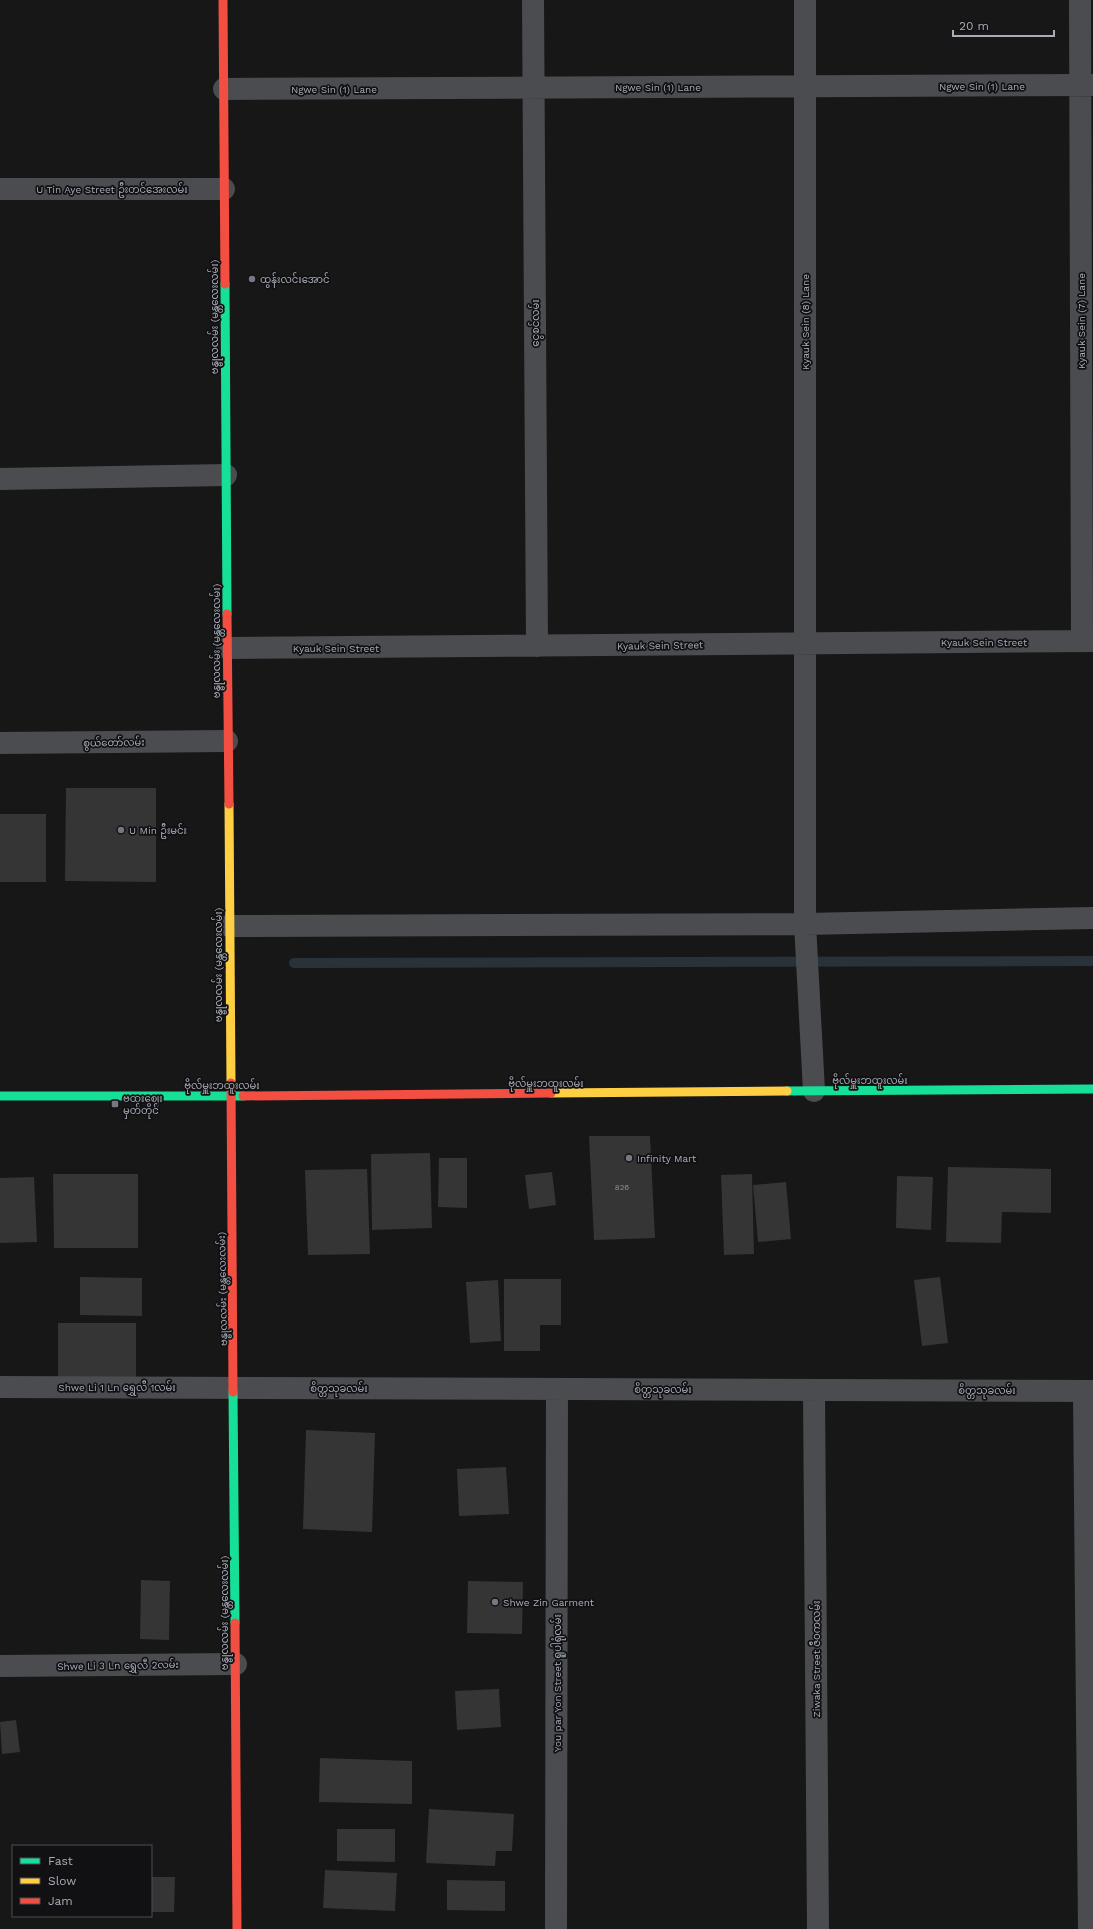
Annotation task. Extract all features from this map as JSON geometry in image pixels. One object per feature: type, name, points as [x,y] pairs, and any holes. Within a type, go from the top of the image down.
[{"type":"street","name":"ဗန္ဓုလလမ်း (မန္တလေးလမ်း)","points":[[223,0],[237,1929]]},
{"type":"street","name":"ငွေစင်လမ်း","points":[[533,0],[537,646]]},
{"type":"street","name":"Kyauk Sein (8) Lane","points":[[805,0],[806,932],[814,1092]]},
{"type":"street","name":"Kyauk Sein (7) Lane","points":[[1080,0],[1086,86],[1087,641]]},
{"type":"street","name":"Ngwe Sin (1) Lane","points":[[224,89],[1086,86]]},
{"type":"street","name":"U Tin Aye Street ဦးတင်အေးလမ်း","points":[[0,189],[224,189]]},
{"type":"street","points":[[0,479],[226,474]]},
{"type":"street","name":"Kyauk Sein Street","points":[[227,648],[1087,641]]},
{"type":"street","name":"စွယ်တော်လမ်း","points":[[0,743],[228,741]]},
{"type":"street","points":[[229,926],[806,932],[1093,918]]},
{"type":"street","name":"ဗိုလ်မှူးဘထူးလမ်း","points":[[0,1096],[230,1096],[1093,1089]]},
{"type":"street","name":"Shwe Li 1 Ln ရွှေလီ 1လမ်း","points":[[0,1387],[234,1388]]},
{"type":"street","name":"စိတ္တသုခလမ်း","points":[[234,1388],[1088,1391]]},
{"type":"street","name":"You par Yon Street ရူပါရုံလမ်း","points":[[556,1929],[557,1388]]},
{"type":"street","name":"Ziwaka Street ဇီဝကလမ်း","points":[[814,1390],[818,1929]]},
{"type":"street","points":[[1088,1391],[1089,1929]]},
{"type":"street","name":"Shwe Li 3 Ln ရွှေလီ 2လမ်း","points":[[0,1666],[236,1664]]},
{"type":"building","points":[[66,788],[156,788],[156,882],[65,881]]},
{"type":"building","points":[[0,814],[46,814],[46,882],[0,882]]},
{"type":"building","points":[[589,1136],[650,1136],[655,1238],[594,1240]]},
{"type":"building","points":[[430,1153],[432,1228],[372,1230],[371,1154]]},
{"type":"building","points":[[439,1158],[467,1158],[467,1208],[438,1207]]},
{"type":"building","points":[[948,1167],[1051,1169],[1051,1213],[1002,1212],[1001,1243],[946,1242]]},
{"type":"building","points":[[367,1169],[370,1254],[308,1255],[305,1170]]},
{"type":"building","points":[[552,1172],[556,1205],[529,1209],[525,1175]]},
{"type":"building","points":[[53,1174],[138,1174],[138,1248],[54,1248]]},
{"type":"building","points":[[752,1174],[754,1254],[724,1255],[721,1175]]},
{"type":"building","points":[[897,1176],[933,1177],[931,1230],[896,1228]]},
{"type":"building","points":[[34,1177],[37,1242],[0,1243],[0,1178]]},
{"type":"building","points":[[786,1182],[791,1239],[758,1242],[753,1185]]},
{"type":"building","points":[[80,1277],[142,1278],[142,1316],[80,1315]]},
{"type":"building","points":[[940,1277],[948,1343],[922,1346],[914,1280]]},
{"type":"building","points":[[504,1279],[561,1279],[561,1325],[540,1325],[540,1351],[504,1351]]},
{"type":"building","points":[[498,1280],[501,1341],[470,1343],[466,1282]]},
{"type":"building","points":[[58,1323],[136,1323],[136,1378],[58,1378]]},
{"type":"building","points":[[306,1430],[375,1433],[372,1532],[303,1529]]},
{"type":"building","points":[[506,1467],[509,1514],[459,1516],[457,1469]]},
{"type":"building","points":[[141,1580],[170,1581],[169,1640],[140,1639]]},
{"type":"building","points":[[468,1581],[523,1582],[522,1634],[467,1633]]},
{"type":"building","points":[[499,1689],[501,1727],[457,1730],[455,1691]]},
{"type":"building","points":[[16,1720],[20,1752],[2,1754],[0,1722]]},
{"type":"building","points":[[320,1758],[412,1761],[412,1804],[319,1802]]},
{"type":"building","points":[[429,1809],[514,1814],[512,1851],[496,1851],[495,1866],[426,1863]]},
{"type":"building","points":[[337,1829],[395,1829],[395,1862],[337,1861]]},
{"type":"building","points":[[325,1870],[397,1873],[395,1911],[323,1908]]},
{"type":"building","points":[[152,1877],[175,1877],[174,1912],[152,1912]]},
{"type":"building","points":[[447,1880],[505,1881],[505,1911],[447,1910]]},
{"type":"waterway","points":[[294,963],[1093,961]]},
{"type":"traffic: fast","points":[[225,284],[227,614]]},
{"type":"traffic: fast","points":[[787,1091],[1093,1089]]},
{"type":"traffic: fast","points":[[0,1096],[243,1096]]},
{"type":"traffic: fast","points":[[233,1392],[235,1623]]},
{"type":"traffic: slow","points":[[229,804],[231,1083]]},
{"type":"traffic: slow","points":[[551,1093],[787,1091]]},
{"type":"traffic: jam","points":[[223,0],[225,284]]},
{"type":"traffic: jam","points":[[227,614],[229,804]]},
{"type":"traffic: jam","points":[[231,1083],[233,1392]]},
{"type":"traffic: jam","points":[[243,1096],[551,1093]]},
{"type":"traffic: jam","points":[[235,1623],[237,1929]]},
{"type":"place","name":"ထွန်းလင်းအောင်","points":[[252,279]]},
{"type":"place","name":"U Min ဦးမင်း","points":[[121,830]]},
{"type":"place","name":"ဗထူးဈေး မှတ်တိုင်","points":[[115,1104]]},
{"type":"place","name":"Infinity Mart","points":[[629,1158]]},
{"type":"place","name":"Shwe Zin Garment","points":[[495,1602]]}]
